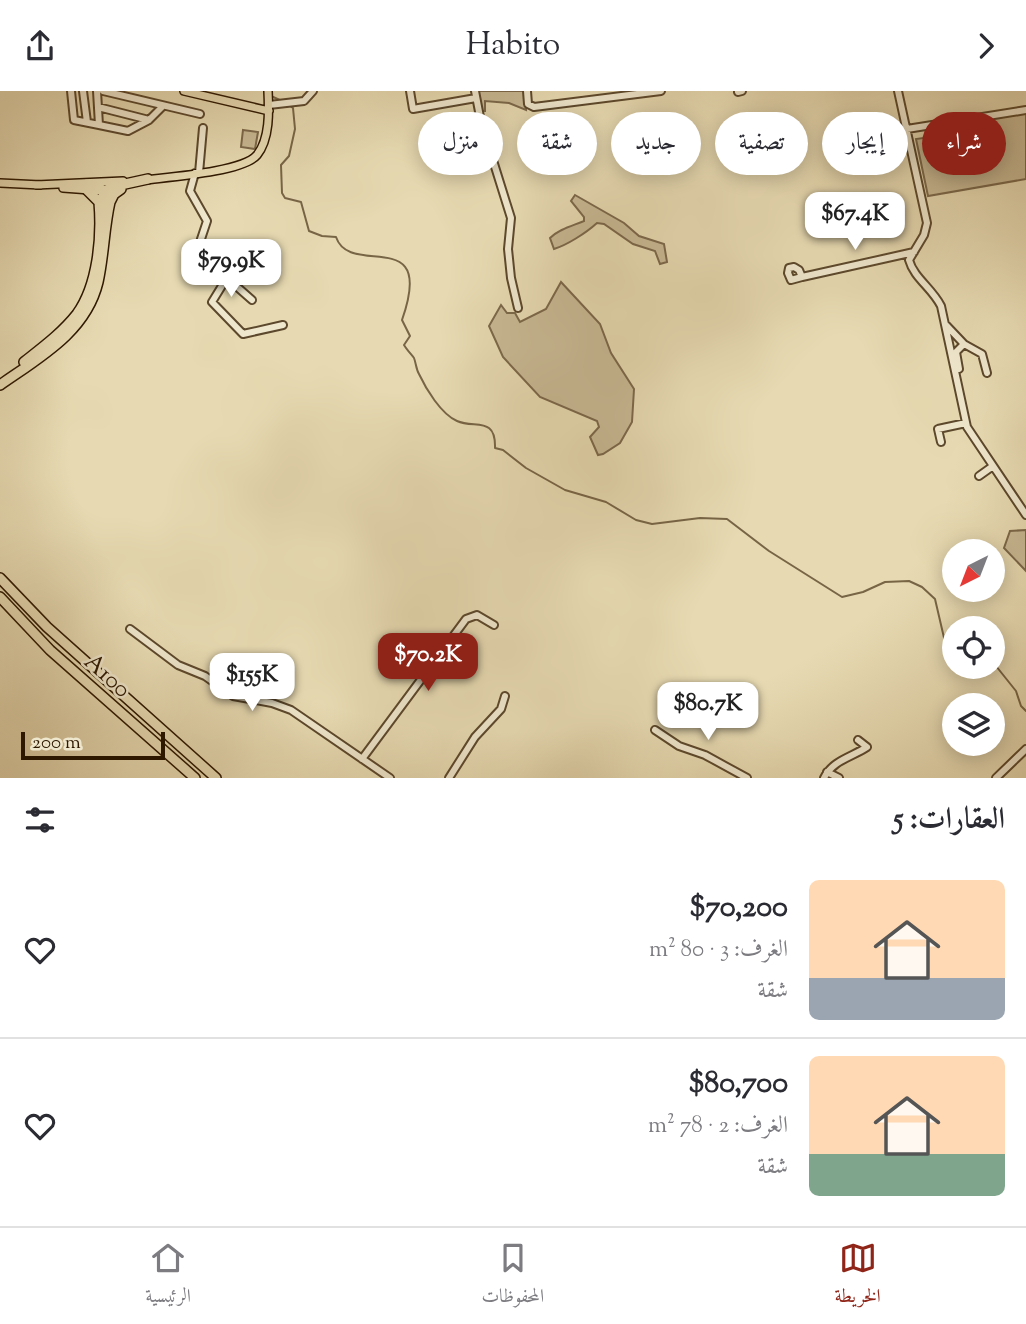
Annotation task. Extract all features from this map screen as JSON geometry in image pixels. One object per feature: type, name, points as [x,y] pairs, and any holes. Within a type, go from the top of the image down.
[{"type":"highway","points":[[104,191],[116,185],[148,179]]},
{"type":"highway","points":[[0,385],[55,347],[82,318],[98,282],[104,211],[104,191],[96,184],[87,187],[104,211]]},
{"type":"highway","points":[[0,378],[51,341],[77,313],[87,295],[104,211],[114,194],[121,189]]},
{"type":"highway","points":[[0,571],[75,651]]},
{"type":"highway","name":"A100","points":[[0,578],[75,651],[216,778]]},
{"type":"highway","name":"A100","points":[[0,599],[40,640],[195,778]]},
{"type":"main road","points":[[0,183],[87,187],[239,166],[256,156],[263,143],[270,102],[184,91]]},
{"type":"main road","points":[[104,191],[162,178]]},
{"type":"street","points":[[71,91],[74,120],[128,131],[149,120],[163,106]]},
{"type":"street","points":[[83,91],[87,122]]},
{"type":"street","points":[[97,91],[99,125]]},
{"type":"street","points":[[103,91],[200,114]]},
{"type":"street","points":[[270,102],[304,101],[313,91]]},
{"type":"street","points":[[410,91],[413,109],[476,94],[511,218],[508,249],[511,278],[519,308]]},
{"type":"street","points":[[527,91],[528,104],[532,107],[661,91]]},
{"type":"street","points":[[582,91],[583,101]]},
{"type":"street","points":[[898,91],[902,112]]},
{"type":"street","points":[[98,107],[149,120]]},
{"type":"street","points":[[908,129],[1026,110]]},
{"type":"street","points":[[203,128],[197,173],[190,191],[207,221],[199,245],[201,252],[223,267],[227,278],[252,300]]},
{"type":"street","points":[[908,138],[927,223],[924,235],[909,260],[911,269],[933,292],[941,306],[966,423],[1026,515]]},
{"type":"street","points":[[802,277],[914,252]]},
{"type":"street","points":[[227,278],[212,302],[243,334],[283,325]]},
{"type":"street","points":[[945,324],[964,344],[982,354],[987,373]]},
{"type":"street","points":[[959,369],[956,352],[964,344]]},
{"type":"street","points":[[941,442],[938,429],[966,423]]},
{"type":"street","points":[[979,476],[993,466]]},
{"type":"street","points":[[362,759],[466,619],[477,615],[494,625]]},
{"type":"street","points":[[130,629],[178,665],[205,676],[233,696],[272,703],[290,711],[390,778]]},
{"type":"street","points":[[449,778],[475,737],[501,709],[505,696]]},
{"type":"street","points":[[655,730],[679,746],[705,755],[747,778]]},
{"type":"street","points":[[826,775],[848,755],[866,748],[867,745],[858,740]]},
{"type":"street","points":[[996,778],[1026,749]]},
{"type":"street","points":[[826,775],[839,778]]},
{"type":"shaded area","points":[[476,91],[524,91],[526,110],[509,103],[485,101],[485,111],[481,111]]},
{"type":"shaded area","points":[[1026,111],[1026,179],[928,196],[924,175],[1006,175],[1006,115]]},
{"type":"shaded area","points":[[243,130],[258,132],[255,149],[241,147]]},
{"type":"shaded area","points":[[922,138],[922,168],[916,139]]},
{"type":"shaded area","points":[[575,195],[624,223],[639,236],[664,244],[667,262],[660,264],[655,251],[633,244],[604,224],[597,223],[565,245],[554,249],[550,238],[584,221],[584,217],[571,201]]},
{"type":"shaded area","points":[[561,282],[600,324],[611,353],[634,389],[632,422],[620,443],[603,454],[598,455],[590,437],[599,427],[597,421],[540,397],[503,357],[489,326],[501,305],[507,313],[515,313],[520,322],[546,309]]},
{"type":"shaded area","points":[[1026,530],[1026,571],[1005,549],[1010,531]]},
{"type":"waterway","points":[[271,96],[282,101]]},
{"type":"waterway","points":[[290,106],[293,108],[295,129],[289,156],[281,165],[282,193],[285,198],[301,202],[309,231],[336,237],[344,249],[357,254],[400,262],[408,272],[410,290],[402,320],[410,336],[404,345],[414,358],[430,394],[451,418],[464,423],[483,425],[492,431],[495,448],[503,450],[526,468],[565,490],[606,502],[636,520],[652,524],[700,518],[727,519],[769,551],[842,597],[863,592],[885,582],[909,581],[922,587],[935,599],[942,629]]},
{"type":"waterway","points":[[1005,677],[1026,711]]}]
